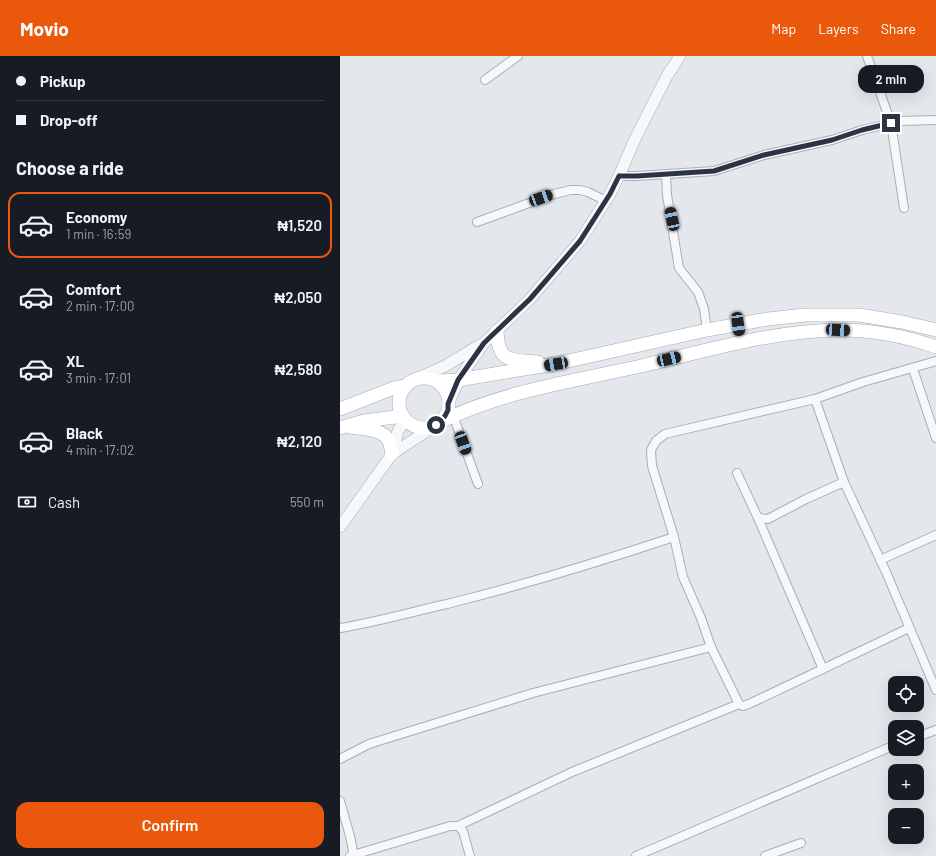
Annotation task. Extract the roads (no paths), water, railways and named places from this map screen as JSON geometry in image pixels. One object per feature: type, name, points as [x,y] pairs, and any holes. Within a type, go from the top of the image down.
[{"type":"main road","points":[[340,409],[411,382],[429,378],[437,381],[458,380],[556,364],[707,330],[768,318],[805,315],[859,315],[936,330]]},
{"type":"main road","points":[[738,324],[741,343]]},
{"type":"main road","points":[[411,382],[400,393],[399,409],[404,418],[417,427],[430,427],[438,423],[451,409],[495,400],[541,387],[760,338],[803,332],[838,330],[874,332],[936,346]]},
{"type":"main road","points":[[497,331],[497,344],[500,352],[506,358],[529,362],[556,364]]},
{"type":"main road","points":[[437,381],[446,390],[451,409]]},
{"type":"main road","points":[[342,427],[364,421],[404,418]]},
{"type":"main road","points":[[342,427],[374,431],[385,436],[389,442],[392,454]]},
{"type":"street","points":[[485,80],[518,56]]},
{"type":"street","points":[[411,382],[445,366],[484,343],[530,299],[580,241],[606,200],[619,176],[635,138],[667,76],[680,56]]},
{"type":"street","points":[[867,56],[891,123],[904,208]]},
{"type":"street","points":[[619,176],[666,175],[714,171],[764,155],[832,140],[862,130],[891,123],[936,120]]},
{"type":"street","points":[[666,175],[667,195],[679,268],[698,292],[704,309],[707,330]]},
{"type":"street","points":[[477,222],[554,194],[571,190],[588,192],[606,200]]},
{"type":"street","points":[[478,484],[451,409],[458,380],[484,343]]},
{"type":"street","points":[[739,704],[711,647],[701,618],[683,577],[674,537],[652,466],[651,450],[656,441],[665,434],[815,399],[863,382],[936,361]]},
{"type":"street","points":[[913,368],[936,438]]},
{"type":"street","points":[[815,399],[844,482],[880,560],[936,690]]},
{"type":"street","points":[[392,454],[398,430],[404,418]]},
{"type":"street","points":[[340,527],[392,454],[438,423]]},
{"type":"street","points":[[737,473],[823,669]]},
{"type":"street","points":[[758,518],[768,519],[806,499],[844,482]]},
{"type":"street","points":[[880,560],[936,535]]},
{"type":"street","points":[[340,628],[365,624],[483,595],[604,561],[674,537]]},
{"type":"street","points":[[340,801],[350,836],[353,856],[450,826],[458,826],[572,772],[739,704],[743,706],[749,704],[909,628]]},
{"type":"street","points":[[340,759],[369,744],[533,693],[711,647]]},
{"type":"street","points":[[924,734],[936,730]]},
{"type":"street","points":[[636,856],[888,748]]},
{"type":"street","points":[[458,826],[463,831],[470,856]]},
{"type":"street","points":[[765,856],[801,843]]}]
